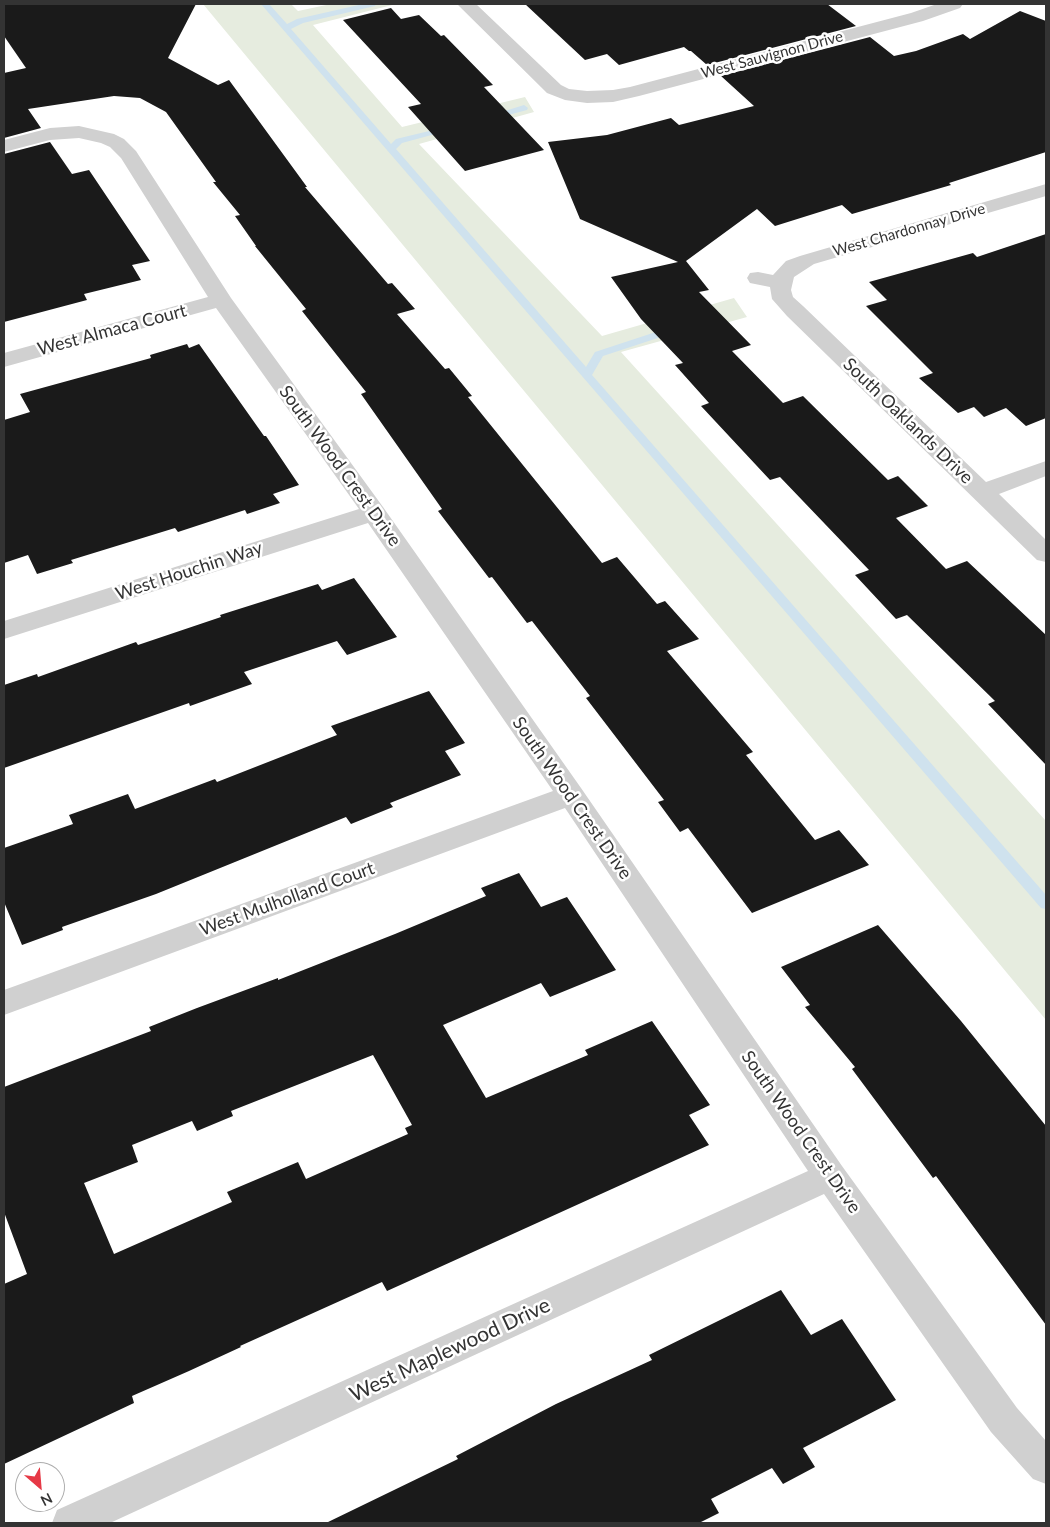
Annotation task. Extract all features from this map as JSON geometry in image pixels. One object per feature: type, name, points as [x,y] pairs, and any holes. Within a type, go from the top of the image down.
[{"type":"street","name":"West Sauvignon Drive","points":[[466,4],[554,89],[584,103],[917,17],[954,4]]},
{"type":"street","name":"South Wood Crest Drive","points":[[4,146],[63,132],[96,134],[117,143],[129,154],[221,300],[374,513],[571,795],[830,1176],[1004,1420],[1046,1467]]},
{"type":"street","name":"West Chardonnay Drive","points":[[769,281],[806,260],[1046,190]]},
{"type":"street","name":"South Oaklands Drive","points":[[769,281],[780,290],[783,299],[795,311],[1046,554]]},
{"type":"street","name":"West Almaca Court","points":[[4,360],[221,300]]},
{"type":"street","points":[[982,492],[1046,468]]},
{"type":"street","name":"West Houchin Way","points":[[4,630],[374,513]]},
{"type":"street","name":"West Mulholland Court","points":[[4,1004],[571,795]]},
{"type":"street","name":"West Maplewood Drive","points":[[70,1523],[830,1176]]},
{"type":"shaded area","points":[[203,4],[291,4],[298,11],[331,4],[396,4],[313,25],[402,127],[525,97],[534,112],[419,144],[602,336],[734,298],[747,317],[621,352],[1046,821],[1046,1020]]},
{"type":"building","points":[[4,4],[196,4],[168,58],[218,85],[229,80],[307,187],[305,187],[388,284],[392,283],[415,309],[397,314],[445,369],[449,368],[472,396],[468,397],[602,563],[617,557],[657,604],[665,601],[699,639],[667,651],[753,752],[746,755],[815,840],[839,830],[869,865],[752,913],[688,828],[680,832],[658,802],[664,800],[586,698],[590,696],[532,621],[527,623],[492,577],[489,578],[438,511],[442,509],[361,394],[366,392],[302,311],[306,309],[255,246],[235,216],[240,215],[213,182],[216,182],[166,112],[140,98],[114,96],[28,109],[41,128],[4,138],[4,73],[26,68],[4,36]]},
{"type":"building","points":[[525,4],[827,4],[856,26],[707,65],[684,47],[619,65],[607,54],[585,60]]},
{"type":"building","points":[[391,8],[401,19],[419,15],[441,36],[444,35],[493,85],[484,87],[544,150],[465,171],[408,107],[421,104],[343,20]]},
{"type":"building","points":[[1020,11],[1046,21],[1046,152],[949,183],[951,185],[852,214],[842,205],[775,226],[757,209],[686,261],[709,290],[699,292],[751,345],[732,351],[783,403],[803,396],[888,480],[898,476],[928,506],[896,518],[946,569],[967,561],[1046,635],[1046,765],[988,704],[995,701],[907,615],[896,619],[855,575],[869,570],[780,477],[770,480],[701,406],[709,403],[675,365],[683,363],[641,319],[611,277],[678,262],[580,219],[548,142],[607,135],[671,118],[679,125],[754,106],[721,76],[870,37],[894,56],[916,51],[963,34],[970,39]]},
{"type":"building","points":[[50,142],[72,174],[89,170],[150,261],[132,265],[141,280],[84,294],[87,300],[4,322],[4,154]]},
{"type":"building","points":[[1046,234],[1046,418],[1026,426],[1006,408],[984,417],[974,407],[958,413],[919,378],[933,373],[866,306],[887,300],[869,282],[973,253],[977,257]]},
{"type":"building","points":[[187,344],[189,348],[199,344],[299,485],[273,494],[280,503],[247,514],[245,510],[178,532],[175,528],[71,560],[73,563],[37,574],[28,555],[4,563],[4,420],[30,412],[20,394],[151,358],[150,355]]},
{"type":"building","points":[[354,578],[397,637],[347,655],[337,641],[244,672],[252,684],[190,706],[189,703],[4,768],[4,685],[37,674],[38,677],[136,642],[138,645],[221,617],[220,615],[318,584],[322,590]]},
{"type":"building","points":[[429,691],[465,743],[445,751],[461,775],[390,803],[393,807],[351,824],[346,817],[156,894],[62,927],[63,930],[22,945],[4,902],[4,848],[73,824],[69,815],[128,794],[135,809],[215,779],[217,782],[337,735],[331,726]]},
{"type":"building","points":[[519,873],[541,907],[567,897],[616,970],[550,997],[541,983],[443,1025],[486,1098],[588,1055],[585,1050],[652,1021],[710,1105],[689,1115],[709,1145],[387,1291],[382,1282],[240,1346],[132,1396],[134,1403],[4,1464],[4,1284],[27,1274],[4,1212],[4,1087],[151,1031],[149,1027],[278,978],[278,980],[486,896],[481,888]],"holes":[[[373,1055],[412,1125],[405,1128],[408,1134],[306,1179],[298,1162],[227,1192],[232,1202],[114,1254],[84,1183],[138,1162],[132,1145],[192,1121],[197,1131],[233,1116],[231,1111]]]},
{"type":"building","points":[[878,925],[961,1021],[1046,1126],[1046,1325],[936,1176],[933,1178],[852,1069],[855,1067],[805,1007],[810,1005],[781,967]]},
{"type":"building","points":[[781,1290],[811,1335],[842,1319],[896,1400],[803,1448],[815,1467],[783,1484],[772,1468],[711,1499],[719,1513],[699,1523],[326,1523],[458,1459],[456,1456],[556,1404],[652,1360],[649,1355]]},
{"type":"waterway","points":[[265,4],[1046,904]]},
{"type":"waterway","points":[[286,28],[300,21],[372,4]]},
{"type":"waterway","points":[[493,116],[524,108]]},
{"type":"waterway","points":[[391,149],[399,141],[447,128]]},
{"type":"waterway","points":[[587,375],[599,354],[672,330]]}]
